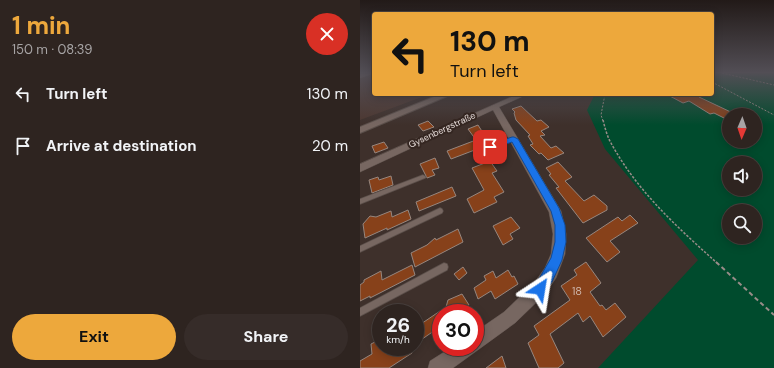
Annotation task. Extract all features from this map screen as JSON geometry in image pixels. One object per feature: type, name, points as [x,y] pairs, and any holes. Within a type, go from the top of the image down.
[{"type":"main road","points":[[360,130],[443,96]]},
{"type":"street","name":"Gysenbergstraße","points":[[360,168],[519,96]]},
{"type":"street","points":[[484,336],[512,317],[531,300],[548,277],[556,260],[560,242],[560,225],[555,211],[495,106]]},
{"type":"street","points":[[437,368],[455,356]]},
{"type":"lane","points":[[478,151],[514,139]]},
{"type":"lane","points":[[360,202],[423,177]]},
{"type":"lane","points":[[360,249],[440,211]]},
{"type":"lane","points":[[360,312],[444,267]]},
{"type":"path","points":[[727,90],[774,115]]},
{"type":"path","points":[[605,96],[601,115],[610,142],[630,174],[665,216],[774,315]]},
{"type":"shaded area","points":[[360,90],[372,90],[372,96],[425,96],[360,120]]},
{"type":"green space","points":[[714,90],[774,90],[774,368],[598,368],[698,260],[605,149],[587,110],[594,96],[714,96]]},
{"type":"building","points":[[670,96],[701,96],[699,97],[722,108],[722,117],[714,113],[710,114],[689,101],[683,103]]},
{"type":"building","points":[[521,106],[537,121],[541,120],[549,127],[541,131],[545,135],[540,136],[551,148],[556,146],[564,153],[548,160],[530,145],[533,144],[528,136],[530,135],[516,120],[515,112],[512,109]]},
{"type":"building","points":[[428,121],[434,127],[423,131],[418,125]]},
{"type":"building","points":[[478,125],[485,136],[494,132],[501,140],[451,159],[447,151],[476,140],[468,129]]},
{"type":"building","points":[[384,142],[388,148],[375,153],[372,146]]},
{"type":"building","points":[[435,158],[439,168],[432,170],[435,175],[427,178],[420,164]]},
{"type":"building","points":[[490,161],[497,171],[492,173],[504,192],[494,197],[497,202],[474,213],[467,199],[484,190],[472,168]]},
{"type":"building","points":[[558,162],[572,177],[565,181],[584,201],[594,195],[607,206],[607,210],[583,223],[556,188],[559,187],[549,175],[551,174],[546,168]]},
{"type":"building","points":[[391,176],[393,185],[372,193],[369,180],[378,177],[379,180]]},
{"type":"building","points":[[452,187],[456,196],[419,211],[416,202]]},
{"type":"building","points":[[408,210],[411,219],[365,238],[363,224],[370,216],[376,217],[391,211],[392,217]]},
{"type":"building","points":[[630,215],[638,223],[610,241],[620,252],[607,262],[586,238],[618,217],[622,221]]},
{"type":"building","points":[[511,217],[520,228],[510,234],[513,239],[503,245],[493,226]]},
{"type":"building","points":[[458,229],[463,242],[415,267],[411,253],[427,245],[435,238],[436,240]]},
{"type":"building","points":[[586,262],[601,283],[590,292],[600,306],[602,305],[606,310],[615,303],[626,317],[603,337],[590,316],[583,322],[578,313],[550,334],[564,363],[558,368],[539,368],[528,343],[539,335],[534,326],[570,300],[561,286],[577,275],[574,270]]},
{"type":"building","points":[[412,265],[415,275],[370,298],[370,296],[360,301],[360,285],[364,282],[364,280],[381,271],[382,280]]},
{"type":"building","points":[[463,267],[467,273],[459,280],[454,274]]},
{"type":"building","points":[[508,270],[512,277],[514,276],[518,284],[495,299],[491,291],[478,299],[474,288],[486,280],[484,276],[493,271],[496,278]]},
{"type":"building","points":[[462,294],[468,304],[447,304],[448,300]]},
{"type":"building","points":[[432,316],[432,332],[424,338],[424,322]]},
{"type":"building","points":[[372,354],[372,356],[407,356],[389,368],[360,368],[360,361]]},
{"type":"building","points":[[502,356],[506,368],[486,368]]},
{"type":"route","points":[[490,147],[514,139],[555,211],[560,225],[560,242],[556,260],[548,277],[540,289]]}]
